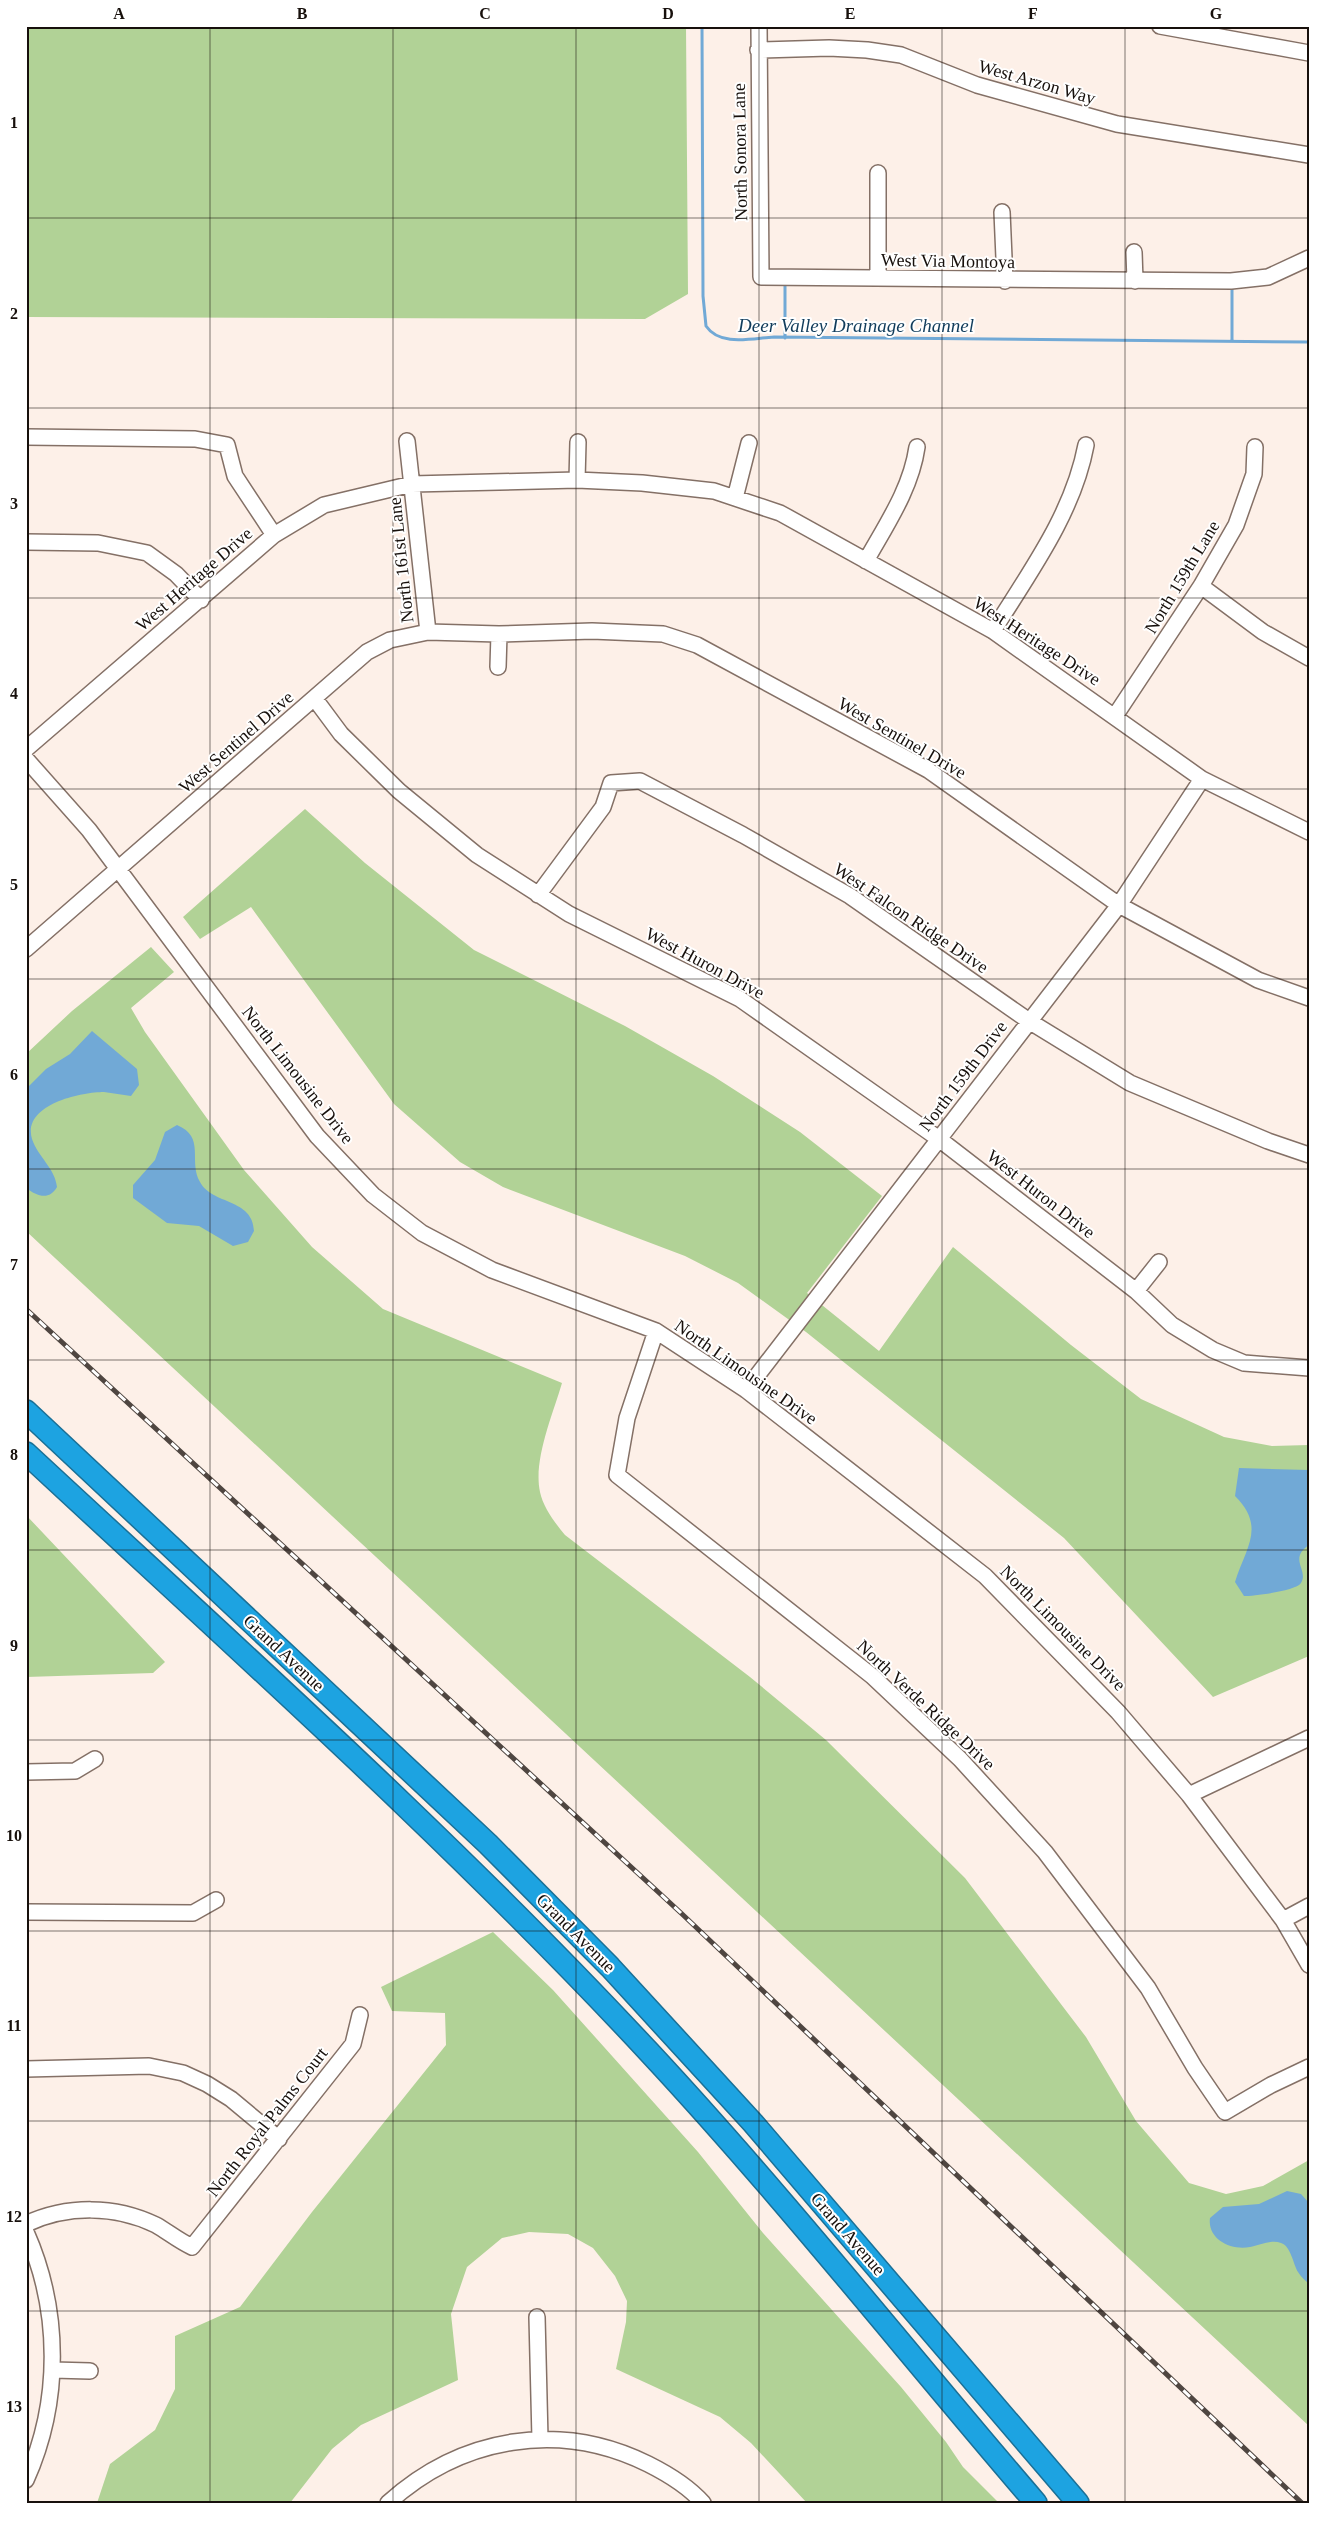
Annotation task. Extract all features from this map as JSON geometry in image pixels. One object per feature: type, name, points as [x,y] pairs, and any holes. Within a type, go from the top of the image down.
[{"type":"highway","name":"Grand Avenue","points":[[26,1411],[488,1844],[610,1967],[753,2123],[1078,2503]]},
{"type":"highway","name":"Grand Avenue","points":[[26,1453],[363,1765],[584,1984],[716,2126],[1036,2503]]},
{"type":"street","name":"North Sonora Lane","points":[[759,26],[761,277]]},
{"type":"street","points":[[1160,26],[1309,53]]},
{"type":"street","name":"West Arzon Way","points":[[758,50],[829,48],[867,50],[901,55],[977,85],[1117,124],[1309,155]]},
{"type":"street","points":[[878,173],[878,278]]},
{"type":"street","points":[[1002,212],[1005,281]]},
{"type":"street","points":[[1134,252],[1135,281]]},
{"type":"street","name":"West Via Montoya","points":[[761,277],[1005,281],[1231,281],[1268,277],[1309,258]]},
{"type":"street","points":[[26,437],[195,439],[227,445],[235,476],[274,535]]},
{"type":"street","points":[[407,441],[412,484]]},
{"type":"street","points":[[577,480],[578,442]]},
{"type":"street","points":[[735,498],[749,443]]},
{"type":"street","points":[[993,631],[1045,546],[1072,494],[1081,470],[1086,446]]},
{"type":"street","points":[[866,561],[901,498],[914,464],[916,447]]},
{"type":"street","name":"North 159th Lane","points":[[1115,716],[1201,586],[1236,525],[1254,474],[1255,447]]},
{"type":"street","name":"West Heritage Drive","points":[[26,749],[201,600],[274,535],[324,505],[412,484],[577,480],[692,487],[735,498],[780,513],[993,631],[1202,779],[1309,832]]},
{"type":"street","name":"North 161st Lane","points":[[412,484],[428,632]]},
{"type":"street","points":[[26,542],[98,543],[147,553],[176,574],[201,600]]},
{"type":"street","points":[[1201,586],[1264,632],[1309,658]]},
{"type":"street","name":"West Sentinel Drive","points":[[26,949],[367,652],[390,640],[428,632],[499,634],[592,631],[663,634],[697,645],[928,770],[1119,905],[1258,980],[1309,998]]},
{"type":"street","points":[[498,667],[499,634]]},
{"type":"street","name":"West Huron Drive","points":[[314,699],[341,734],[399,791],[478,856],[570,914],[740,999],[939,1139],[1136,1291],[1172,1325],[1213,1350],[1244,1363],[1309,1368]]},
{"type":"street","name":"North Limousine Drive","points":[[26,759],[89,830],[317,1136],[373,1195],[422,1233],[492,1270],[656,1331],[746,1390],[984,1576],[1118,1712],[1188,1795],[1283,1920],[1309,1965]]},
{"type":"street","name":"North 159th Drive","points":[[746,1390],[1119,905],[1202,779]]},
{"type":"street","name":"West Falcon Ridge Drive","points":[[538,895],[603,807],[610,783],[640,781],[743,835],[850,896],[1029,1021],[1130,1083],[1268,1141],[1309,1155]]},
{"type":"street","points":[[1136,1291],[1158,1262]]},
{"type":"street","name":"North Verde Ridge Drive","points":[[656,1331],[628,1418],[617,1475],[872,1676],[960,1759],[1045,1852],[1148,1988],[1195,2068],[1225,2112],[1271,2085],[1309,2067]]},
{"type":"street","points":[[1188,1795],[1309,1738]]},
{"type":"street","points":[[26,1772],[75,1771],[95,1759]]},
{"type":"street","points":[[26,1912],[192,1913],[216,1900]]},
{"type":"street","points":[[1283,1920],[1309,1906]]},
{"type":"street","name":"North Royal Palms Court","points":[[26,2224],[61,2212],[81,2209],[105,2210],[130,2216],[157,2226],[175,2239],[192,2247],[353,2044],[360,2015]]},
{"type":"street","points":[[26,2068],[149,2066],[183,2073],[207,2084],[231,2099],[279,2138]]},
{"type":"street","points":[[26,2232],[44,2286],[53,2346],[53,2370],[46,2422],[39,2449],[26,2480]]},
{"type":"street","points":[[537,2317],[540,2439]]},
{"type":"street","points":[[53,2370],[90,2371]]},
{"type":"street","points":[[388,2503],[405,2487],[431,2470],[470,2452],[507,2442],[540,2439],[572,2440],[604,2446],[632,2456],[681,2483],[703,2503]]},
{"type":"green space","points":[[26,26],[686,26],[688,294],[645,319],[26,317]]},
{"type":"green space","points":[[305,809],[365,863],[474,950],[625,1026],[713,1076],[800,1132],[882,1196],[807,1293],[879,1351],[953,1247],[1071,1345],[1141,1399],[1224,1437],[1272,1446],[1309,1445],[1309,1656],[1213,1697],[1064,1538],[806,1332],[738,1283],[685,1256],[503,1187],[460,1162],[394,1104],[251,907],[200,939],[183,917]]},
{"type":"green space","points":[[151,947],[174,972],[131,1008],[145,1032],[244,1170],[312,1247],[383,1309],[562,1383],[545,1437],[539,1466],[539,1479],[540,1492],[544,1503],[553,1520],[565,1535],[750,1677],[826,1740],[965,1878],[1086,2037],[1136,2121],[1189,2183],[1226,2194],[1263,2186],[1309,2160],[1309,2426],[26,1231],[26,1054],[72,1011]]},
{"type":"green space","points":[[26,1515],[165,1662],[153,1673],[26,1677]]},
{"type":"green space","points":[[493,1932],[553,1990],[698,2152],[763,2233],[901,2387],[946,2442],[963,2467],[999,2503],[807,2503],[751,2443],[720,2417],[616,2369],[626,2322],[627,2301],[615,2276],[593,2248],[568,2234],[529,2232],[502,2238],[467,2267],[451,2314],[458,2380],[361,2425],[332,2449],[290,2503],[97,2503],[110,2464],[155,2430],[175,2389],[175,2336],[240,2307],[312,2212],[446,2045],[445,2013],[392,2011],[381,1987]]},
{"type":"water","points":[[92,1031],[137,1069],[139,1085],[131,1096],[104,1092],[68,1098],[44,1109],[36,1117],[31,1127],[32,1139],[50,1168],[57,1187],[47,1196],[39,1195],[26,1188],[26,1089],[46,1069],[70,1054]]},
{"type":"water","points":[[177,1125],[186,1130],[194,1143],[195,1166],[200,1182],[213,1195],[240,1207],[252,1220],[254,1231],[248,1242],[233,1246],[199,1226],[167,1223],[133,1198],[133,1185],[155,1160],[165,1132]]},
{"type":"water","points":[[1239,1468],[1309,1470],[1309,1545],[1300,1555],[1299,1560],[1303,1578],[1298,1586],[1274,1592],[1244,1596],[1235,1582],[1248,1548],[1252,1528],[1250,1518],[1235,1496]]},
{"type":"water","points":[[1287,2191],[1301,2194],[1309,2203],[1309,2284],[1298,2272],[1289,2251],[1281,2243],[1265,2243],[1243,2248],[1235,2247],[1222,2242],[1216,2237],[1210,2225],[1210,2218],[1223,2207],[1259,2204]]},
{"type":"waterway","name":"Deer Valley Drainage Channel","points":[[702,26],[703,296],[706,326],[712,333],[720,337],[737,340],[774,337],[1309,342]]},
{"type":"waterway","points":[[785,286],[785,338]]},
{"type":"waterway","points":[[1232,287],[1232,341]]},
{"type":"railway","points":[[26,1309],[681,1913],[1302,2503]]}]
